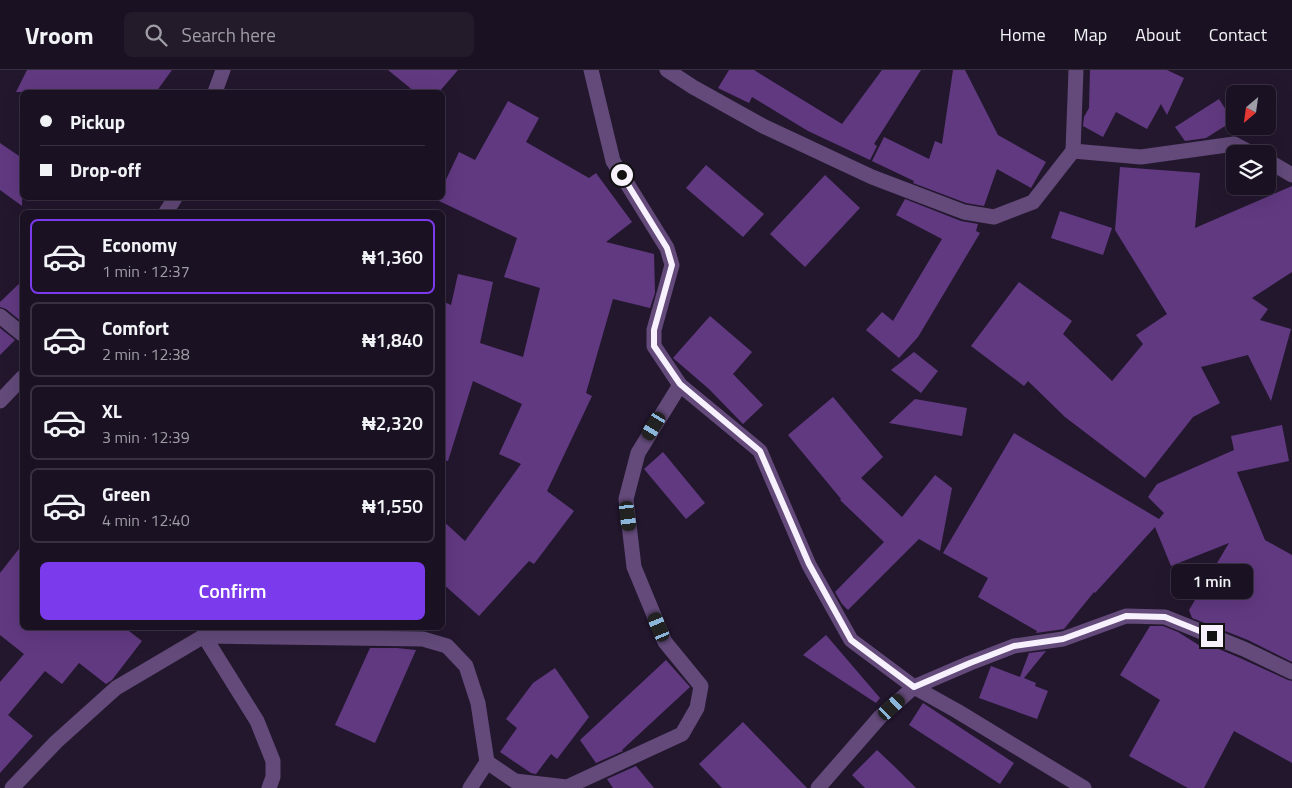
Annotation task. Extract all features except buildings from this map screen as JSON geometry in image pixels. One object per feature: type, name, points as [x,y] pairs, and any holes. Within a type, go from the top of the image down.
[{"type":"street","points":[[216,90],[223,70]]},
{"type":"street","points":[[592,70],[613,160],[667,248],[672,265],[654,330],[654,346],[680,384],[760,451],[809,564],[851,640],[914,687],[1084,788]]},
{"type":"street","points":[[666,70],[763,126],[872,177],[964,212],[994,218],[1033,202],[1073,151],[1076,70]]},
{"type":"street","points":[[1073,151],[1140,157],[1226,145]]},
{"type":"street","points":[[1276,166],[1292,175]]},
{"type":"street","points":[[0,316],[20,332]]},
{"type":"street","points":[[0,401],[20,380]]},
{"type":"street","points":[[487,762],[515,781],[567,787],[682,734],[697,708],[700,686],[666,642],[634,567],[626,499],[638,453],[680,384]]},
{"type":"street","points":[[818,788],[880,717],[914,687],[1014,646],[1063,639],[1126,616],[1165,617],[1244,649],[1292,672]]},
{"type":"street","points":[[204,636],[258,720],[273,761],[273,777],[269,788]]},
{"type":"street","points":[[12,788],[56,742],[116,688],[204,636],[423,639],[447,646],[466,666],[478,703],[487,762],[470,788]]},
{"type":"route","points":[[622,175],[667,248],[672,265],[654,330],[654,346],[680,384],[760,451],[809,564],[851,640],[914,687],[1014,646],[1063,639],[1126,616],[1165,617],[1212,636]]}]
